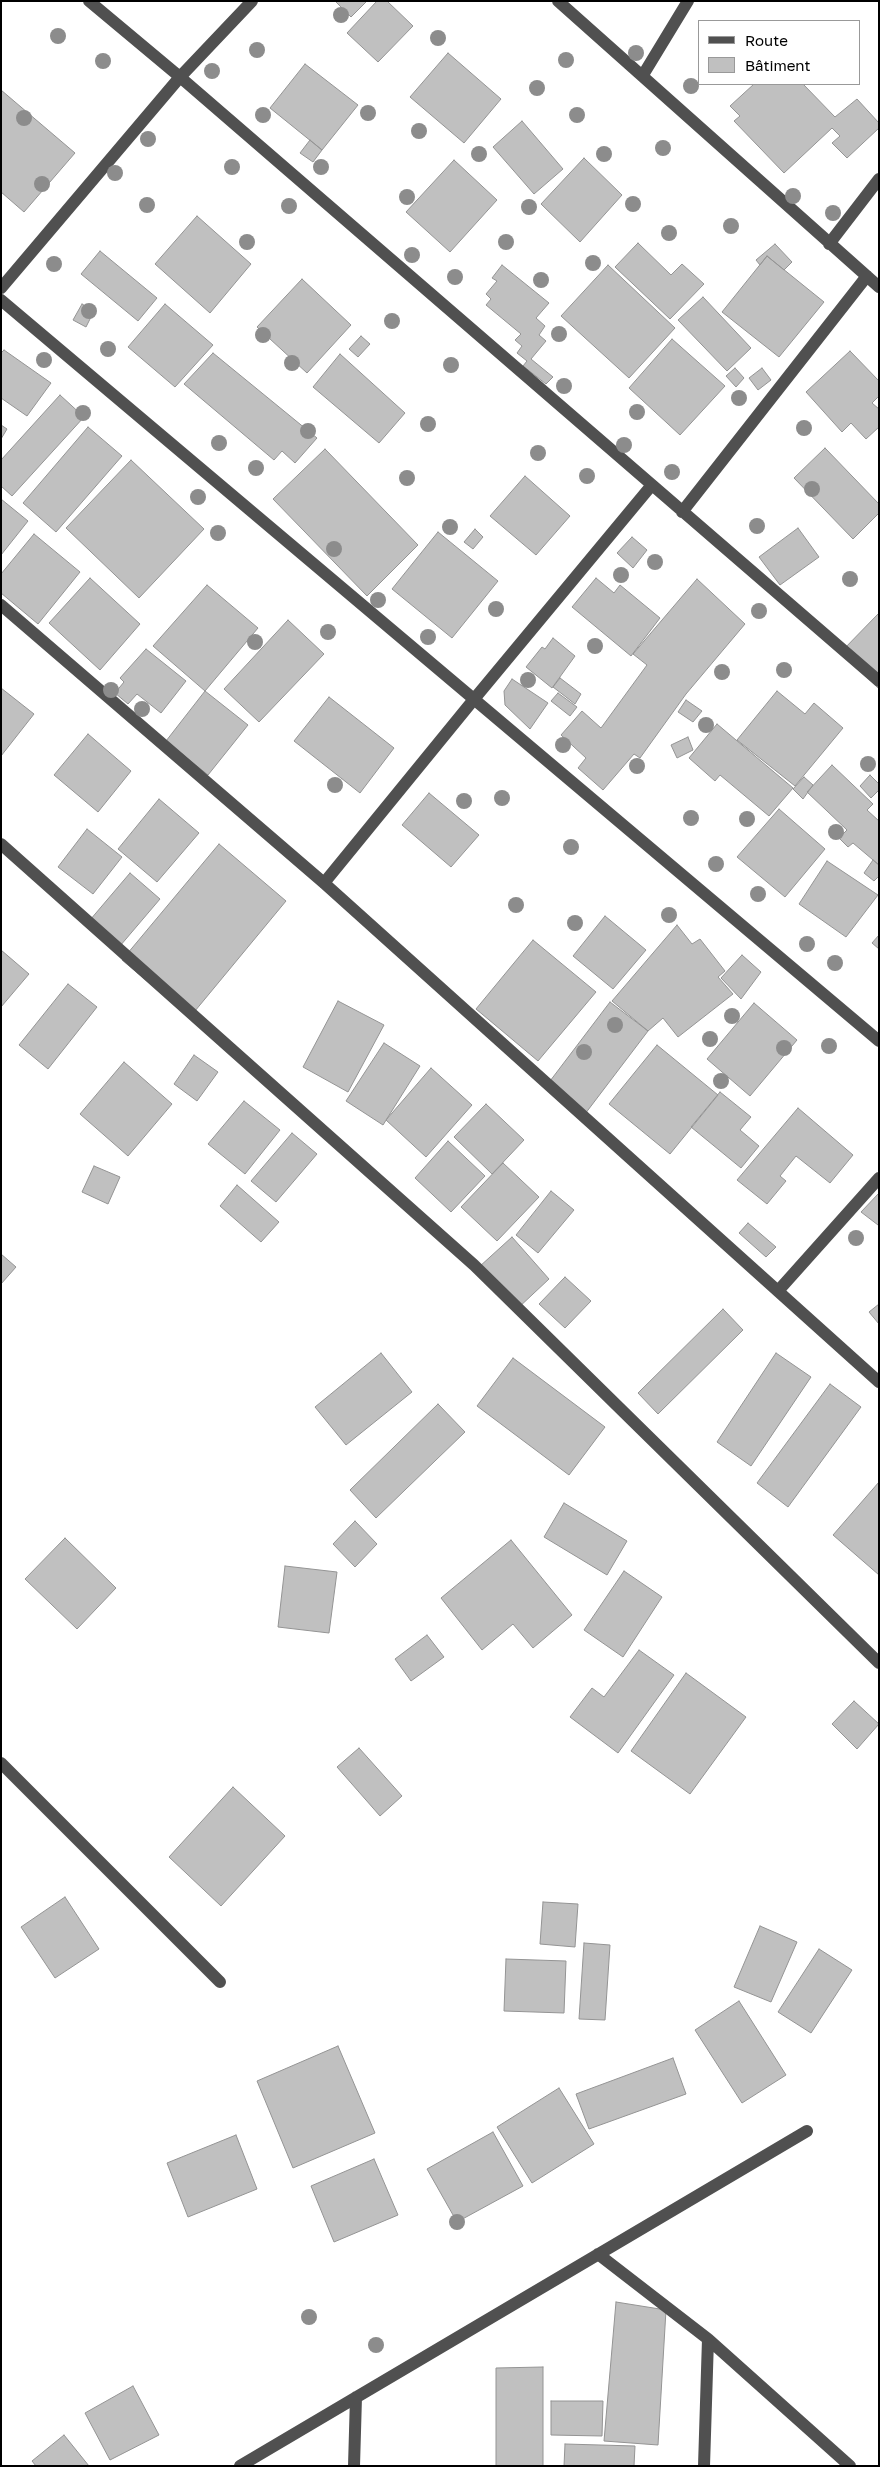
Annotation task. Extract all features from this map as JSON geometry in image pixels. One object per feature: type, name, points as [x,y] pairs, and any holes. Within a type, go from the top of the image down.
[{"type":"street","points":[[89,1],[180,77],[651,486],[879,681]]},
{"type":"street","points":[[1,288],[180,77],[252,1]]},
{"type":"street","points":[[558,1],[879,287]]},
{"type":"street","points":[[643,75],[688,1]]},
{"type":"street","points":[[829,244],[879,179]]},
{"type":"street","points":[[682,512],[867,276]]},
{"type":"street","points":[[1,300],[879,1041]]},
{"type":"street","points":[[324,883],[474,698],[651,486]]},
{"type":"street","points":[[1,605],[324,883],[879,1382]]},
{"type":"street","points":[[1,844],[474,1265],[879,1663]]},
{"type":"street","points":[[778,1291],[879,1178]]},
{"type":"street","points":[[1,1763],[220,1982]]},
{"type":"street","points":[[240,2466],[807,2130]]},
{"type":"street","points":[[598,2254],[708,2339],[850,2466]]},
{"type":"street","points":[[704,2466],[708,2339]]},
{"type":"street","points":[[354,2466],[356,2397]]},
{"type":"building","points":[[335,1],[367,1],[351,17]]},
{"type":"building","points":[[377,1],[387,1],[413,26],[378,62],[347,33]]},
{"type":"building","points":[[448,53],[501,99],[464,143],[410,97]]},
{"type":"building","points":[[305,64],[358,105],[322,150],[270,108]]},
{"type":"building","points":[[753,85],[804,85],[835,117],[857,99],[879,123],[879,128],[847,158],[832,143],[840,136],[832,128],[784,173],[734,121],[740,116],[730,106]]},
{"type":"building","points":[[1,90],[75,153],[24,212],[1,192]]},
{"type":"building","points":[[522,121],[563,169],[534,194],[493,147]]},
{"type":"building","points":[[310,140],[322,150],[313,162],[300,153]]},
{"type":"building","points":[[584,158],[622,195],[580,242],[541,204]]},
{"type":"building","points":[[454,160],[497,200],[450,252],[406,212]]},
{"type":"building","points":[[197,216],[251,264],[210,313],[155,264]]},
{"type":"building","points":[[638,243],[671,275],[682,264],[704,284],[670,319],[615,267]]},
{"type":"building","points":[[775,244],[792,262],[784,270],[767,256],[760,265],[756,260]]},
{"type":"building","points":[[100,251],[157,298],[138,321],[81,274]]},
{"type":"building","points":[[767,256],[824,302],[779,357],[722,312]]},
{"type":"building","points":[[502,265],[549,303],[536,318],[545,326],[539,335],[546,341],[531,359],[553,377],[546,384],[523,366],[527,361],[517,353],[522,346],[515,340],[521,334],[486,305],[491,299],[486,294],[497,281],[492,278]]},
{"type":"building","points":[[608,265],[675,328],[629,378],[561,316]]},
{"type":"building","points":[[302,279],[351,325],[307,373],[257,327]]},
{"type":"building","points":[[703,297],[751,348],[727,371],[678,320]]},
{"type":"building","points":[[82,304],[94,311],[86,327],[73,320]]},
{"type":"building","points":[[165,304],[213,345],[175,387],[128,347]]},
{"type":"building","points":[[361,336],[370,344],[358,357],[349,349]]},
{"type":"building","points":[[672,339],[725,386],[680,435],[629,388]]},
{"type":"building","points":[[4,350],[51,383],[27,416],[1,398],[1,353]]},
{"type":"building","points":[[850,351],[879,381],[879,396],[872,403],[879,409],[879,427],[866,439],[851,423],[842,432],[806,392]]},
{"type":"building","points":[[213,353],[317,438],[295,463],[282,451],[274,460],[184,384]]},
{"type":"building","points":[[340,354],[405,413],[379,443],[313,387]]},
{"type":"building","points":[[735,368],[744,378],[736,387],[726,376]]},
{"type":"building","points":[[762,368],[771,380],[758,390],[749,378]]},
{"type":"building","points":[[60,395],[84,417],[12,496],[1,486],[1,460]]},
{"type":"building","points":[[1,425],[7,429],[1,439]]},
{"type":"building","points":[[88,427],[122,456],[56,532],[23,503]]},
{"type":"building","points":[[825,448],[879,504],[879,513],[853,539],[794,478]]},
{"type":"building","points":[[325,449],[418,545],[367,596],[273,499]]},
{"type":"building","points":[[131,460],[204,529],[139,598],[66,528]]},
{"type":"building","points":[[525,476],[570,516],[536,555],[490,516]]},
{"type":"building","points":[[1,499],[28,521],[1,555]]},
{"type":"building","points":[[798,528],[819,557],[780,585],[759,557]]},
{"type":"building","points":[[475,529],[483,537],[473,549],[464,542]]},
{"type":"building","points":[[438,532],[498,581],[452,638],[392,589]]},
{"type":"building","points":[[34,534],[80,572],[38,624],[1,593],[1,574]]},
{"type":"building","points":[[632,537],[647,550],[633,568],[617,553]]},
{"type":"building","points":[[90,578],[140,624],[100,670],[49,623]]},
{"type":"building","points":[[596,578],[614,593],[620,585],[660,618],[631,656],[572,607]]},
{"type":"building","points":[[697,579],[745,624],[686,694],[640,758],[634,754],[603,790],[578,768],[586,758],[561,735],[582,711],[601,728],[647,665],[633,654]]},
{"type":"building","points":[[207,585],[258,628],[205,691],[153,646]]},
{"type":"building","points":[[879,613],[879,689],[841,652]]},
{"type":"building","points":[[288,620],[324,654],[259,722],[224,689]]},
{"type":"building","points":[[553,638],[575,656],[552,688],[526,667],[542,647],[545,649]]},
{"type":"building","points":[[146,649],[186,681],[161,713],[137,694],[128,704],[115,693],[124,682],[120,678]]},
{"type":"building","points":[[560,678],[581,694],[575,704],[553,687]]},
{"type":"building","points":[[512,679],[548,703],[530,729],[505,705],[504,691]]},
{"type":"building","points":[[1,688],[34,714],[1,756]]},
{"type":"building","points":[[205,691],[248,725],[208,775],[166,741]]},
{"type":"building","points":[[777,691],[805,714],[814,703],[843,728],[795,786],[737,740]]},
{"type":"building","points":[[558,693],[577,707],[570,716],[551,701]]},
{"type":"building","points":[[329,697],[394,748],[360,793],[294,741]]},
{"type":"building","points":[[686,700],[702,711],[693,722],[678,712]]},
{"type":"building","points":[[717,724],[793,788],[769,816],[720,775],[715,781],[689,758]]},
{"type":"building","points":[[88,734],[131,771],[98,812],[54,775]]},
{"type":"building","points":[[688,737],[693,750],[677,758],[671,745]]},
{"type":"building","points":[[832,765],[873,804],[867,810],[879,821],[879,865],[853,843],[848,847],[839,838],[847,830],[807,792]]},
{"type":"building","points":[[870,775],[879,784],[879,790],[871,798],[860,786]]},
{"type":"building","points":[[804,777],[813,785],[803,799],[793,789]]},
{"type":"building","points":[[429,793],[479,835],[451,867],[402,825]]},
{"type":"building","points":[[159,799],[199,833],[157,882],[118,849]]},
{"type":"building","points":[[779,809],[825,849],[785,897],[737,857]]},
{"type":"building","points":[[87,829],[122,857],[93,894],[58,867]]},
{"type":"building","points":[[219,844],[286,901],[190,1017],[122,960]]},
{"type":"building","points":[[873,860],[879,865],[879,876],[874,881],[864,873]]},
{"type":"building","points":[[827,861],[878,895],[846,937],[799,904]]},
{"type":"building","points":[[130,873],[160,899],[120,946],[90,920]]},
{"type":"building","points":[[605,916],[646,950],[613,989],[573,956]]},
{"type":"building","points":[[677,925],[692,944],[700,939],[725,971],[718,977],[733,994],[678,1037],[663,1018],[648,1031],[612,1001]]},
{"type":"building","points":[[879,935],[879,949],[872,943]]},
{"type":"building","points":[[533,940],[596,992],[538,1061],[476,1009]]},
{"type":"building","points":[[1,950],[29,974],[1,1007]]},
{"type":"building","points":[[742,955],[761,972],[741,999],[721,978]]},
{"type":"building","points":[[68,984],[97,1007],[48,1069],[19,1045]]},
{"type":"building","points":[[338,1001],[384,1025],[348,1092],[303,1067]]},
{"type":"building","points":[[610,1002],[648,1031],[585,1114],[547,1085]]},
{"type":"building","points":[[754,1003],[797,1040],[750,1096],[707,1059]]},
{"type":"building","points":[[384,1043],[420,1066],[383,1125],[346,1101]]},
{"type":"building","points":[[657,1045],[718,1095],[670,1154],[609,1104]]},
{"type":"building","points":[[194,1055],[218,1072],[197,1101],[174,1084]]},
{"type":"building","points":[[124,1062],[172,1104],[128,1156],[80,1114]]},
{"type":"building","points":[[431,1068],[472,1105],[426,1157],[386,1120]]},
{"type":"building","points":[[720,1092],[751,1117],[740,1130],[759,1146],[741,1168],[691,1127]]},
{"type":"building","points":[[244,1101],[280,1130],[245,1174],[208,1144]]},
{"type":"building","points":[[486,1104],[524,1140],[492,1174],[454,1137]]},
{"type":"building","points":[[798,1108],[853,1155],[830,1183],[796,1156],[780,1176],[786,1181],[767,1204],[737,1180]]},
{"type":"building","points":[[292,1133],[317,1154],[276,1202],[251,1181]]},
{"type":"building","points":[[448,1141],[485,1176],[451,1212],[415,1178]]},
{"type":"building","points":[[503,1163],[539,1197],[497,1241],[461,1207]]},
{"type":"building","points":[[94,1166],[120,1177],[108,1204],[82,1192]]},
{"type":"building","points":[[237,1185],[279,1222],[261,1242],[220,1206]]},
{"type":"building","points":[[551,1191],[574,1210],[538,1253],[516,1235]]},
{"type":"building","points":[[879,1193],[879,1224],[878,1225],[861,1212]]},
{"type":"building","points":[[748,1223],[776,1247],[766,1257],[739,1233]]},
{"type":"building","points":[[512,1237],[549,1279],[517,1309],[479,1267]]},
{"type":"building","points":[[1,1254],[16,1267],[1,1284]]},
{"type":"building","points":[[565,1277],[591,1301],[565,1328],[539,1304]]},
{"type":"building","points":[[879,1304],[879,1324],[869,1312]]},
{"type":"building","points":[[723,1309],[743,1330],[658,1414],[638,1393]]},
{"type":"building","points":[[381,1353],[412,1392],[346,1445],[315,1407]]},
{"type":"building","points":[[776,1353],[811,1377],[751,1466],[717,1442]]},
{"type":"building","points":[[513,1358],[605,1427],[569,1475],[477,1406]]},
{"type":"building","points":[[830,1384],[861,1407],[788,1507],[757,1483]]},
{"type":"building","points":[[438,1404],[465,1432],[376,1518],[350,1490]]},
{"type":"building","points":[[879,1482],[879,1575],[833,1535]]},
{"type":"building","points":[[564,1503],[627,1541],[607,1575],[544,1537]]},
{"type":"building","points":[[355,1521],[377,1544],[355,1567],[333,1544]]},
{"type":"building","points":[[65,1538],[116,1588],[77,1629],[25,1579]]},
{"type":"building","points":[[511,1540],[572,1615],[533,1648],[513,1624],[482,1650],[441,1598]]},
{"type":"building","points":[[285,1566],[337,1572],[329,1633],[278,1627]]},
{"type":"building","points":[[624,1571],[662,1597],[623,1657],[584,1630]]},
{"type":"building","points":[[427,1635],[444,1657],[411,1681],[395,1659]]},
{"type":"building","points":[[639,1650],[674,1675],[618,1753],[570,1717],[592,1688],[604,1697]]},
{"type":"building","points":[[686,1673],[746,1717],[690,1794],[631,1751]]},
{"type":"building","points":[[854,1701],[879,1724],[857,1749],[832,1724]]},
{"type":"building","points":[[359,1748],[402,1796],[380,1816],[337,1767]]},
{"type":"building","points":[[233,1787],[285,1836],[221,1906],[169,1857]]},
{"type":"building","points":[[65,1897],[99,1949],[55,1978],[21,1927]]},
{"type":"building","points":[[543,1902],[578,1904],[575,1947],[540,1944]]},
{"type":"building","points":[[760,1926],[797,1942],[771,2002],[734,1987]]},
{"type":"building","points":[[584,1943],[610,1945],[605,2020],[579,2019]]},
{"type":"building","points":[[819,1949],[852,1970],[811,2033],[778,2012]]},
{"type":"building","points":[[506,1959],[566,1961],[564,2013],[504,2011]]},
{"type":"building","points":[[739,2001],[786,2075],[742,2103],[695,2030]]},
{"type":"building","points":[[338,2046],[375,2133],[293,2168],[257,2081]]},
{"type":"building","points":[[673,2058],[686,2094],[589,2129],[576,2094]]},
{"type":"building","points":[[559,2088],[594,2144],[532,2183],[497,2127]]},
{"type":"building","points":[[493,2132],[523,2186],[457,2222],[427,2169]]},
{"type":"building","points":[[236,2135],[257,2189],[188,2217],[167,2163]]},
{"type":"building","points":[[374,2159],[398,2215],[334,2242],[311,2186]]},
{"type":"building","points":[[616,2302],[666,2310],[658,2445],[604,2441]]},
{"type":"building","points":[[543,2367],[543,2466],[496,2466],[496,2368]]},
{"type":"building","points":[[133,2386],[159,2435],[110,2460],[85,2413]]},
{"type":"building","points":[[551,2401],[603,2401],[602,2436],[551,2435]]},
{"type":"building","points":[[64,2435],[89,2466],[36,2466],[32,2461]]},
{"type":"building","points":[[565,2444],[635,2446],[634,2466],[564,2466]]}]
